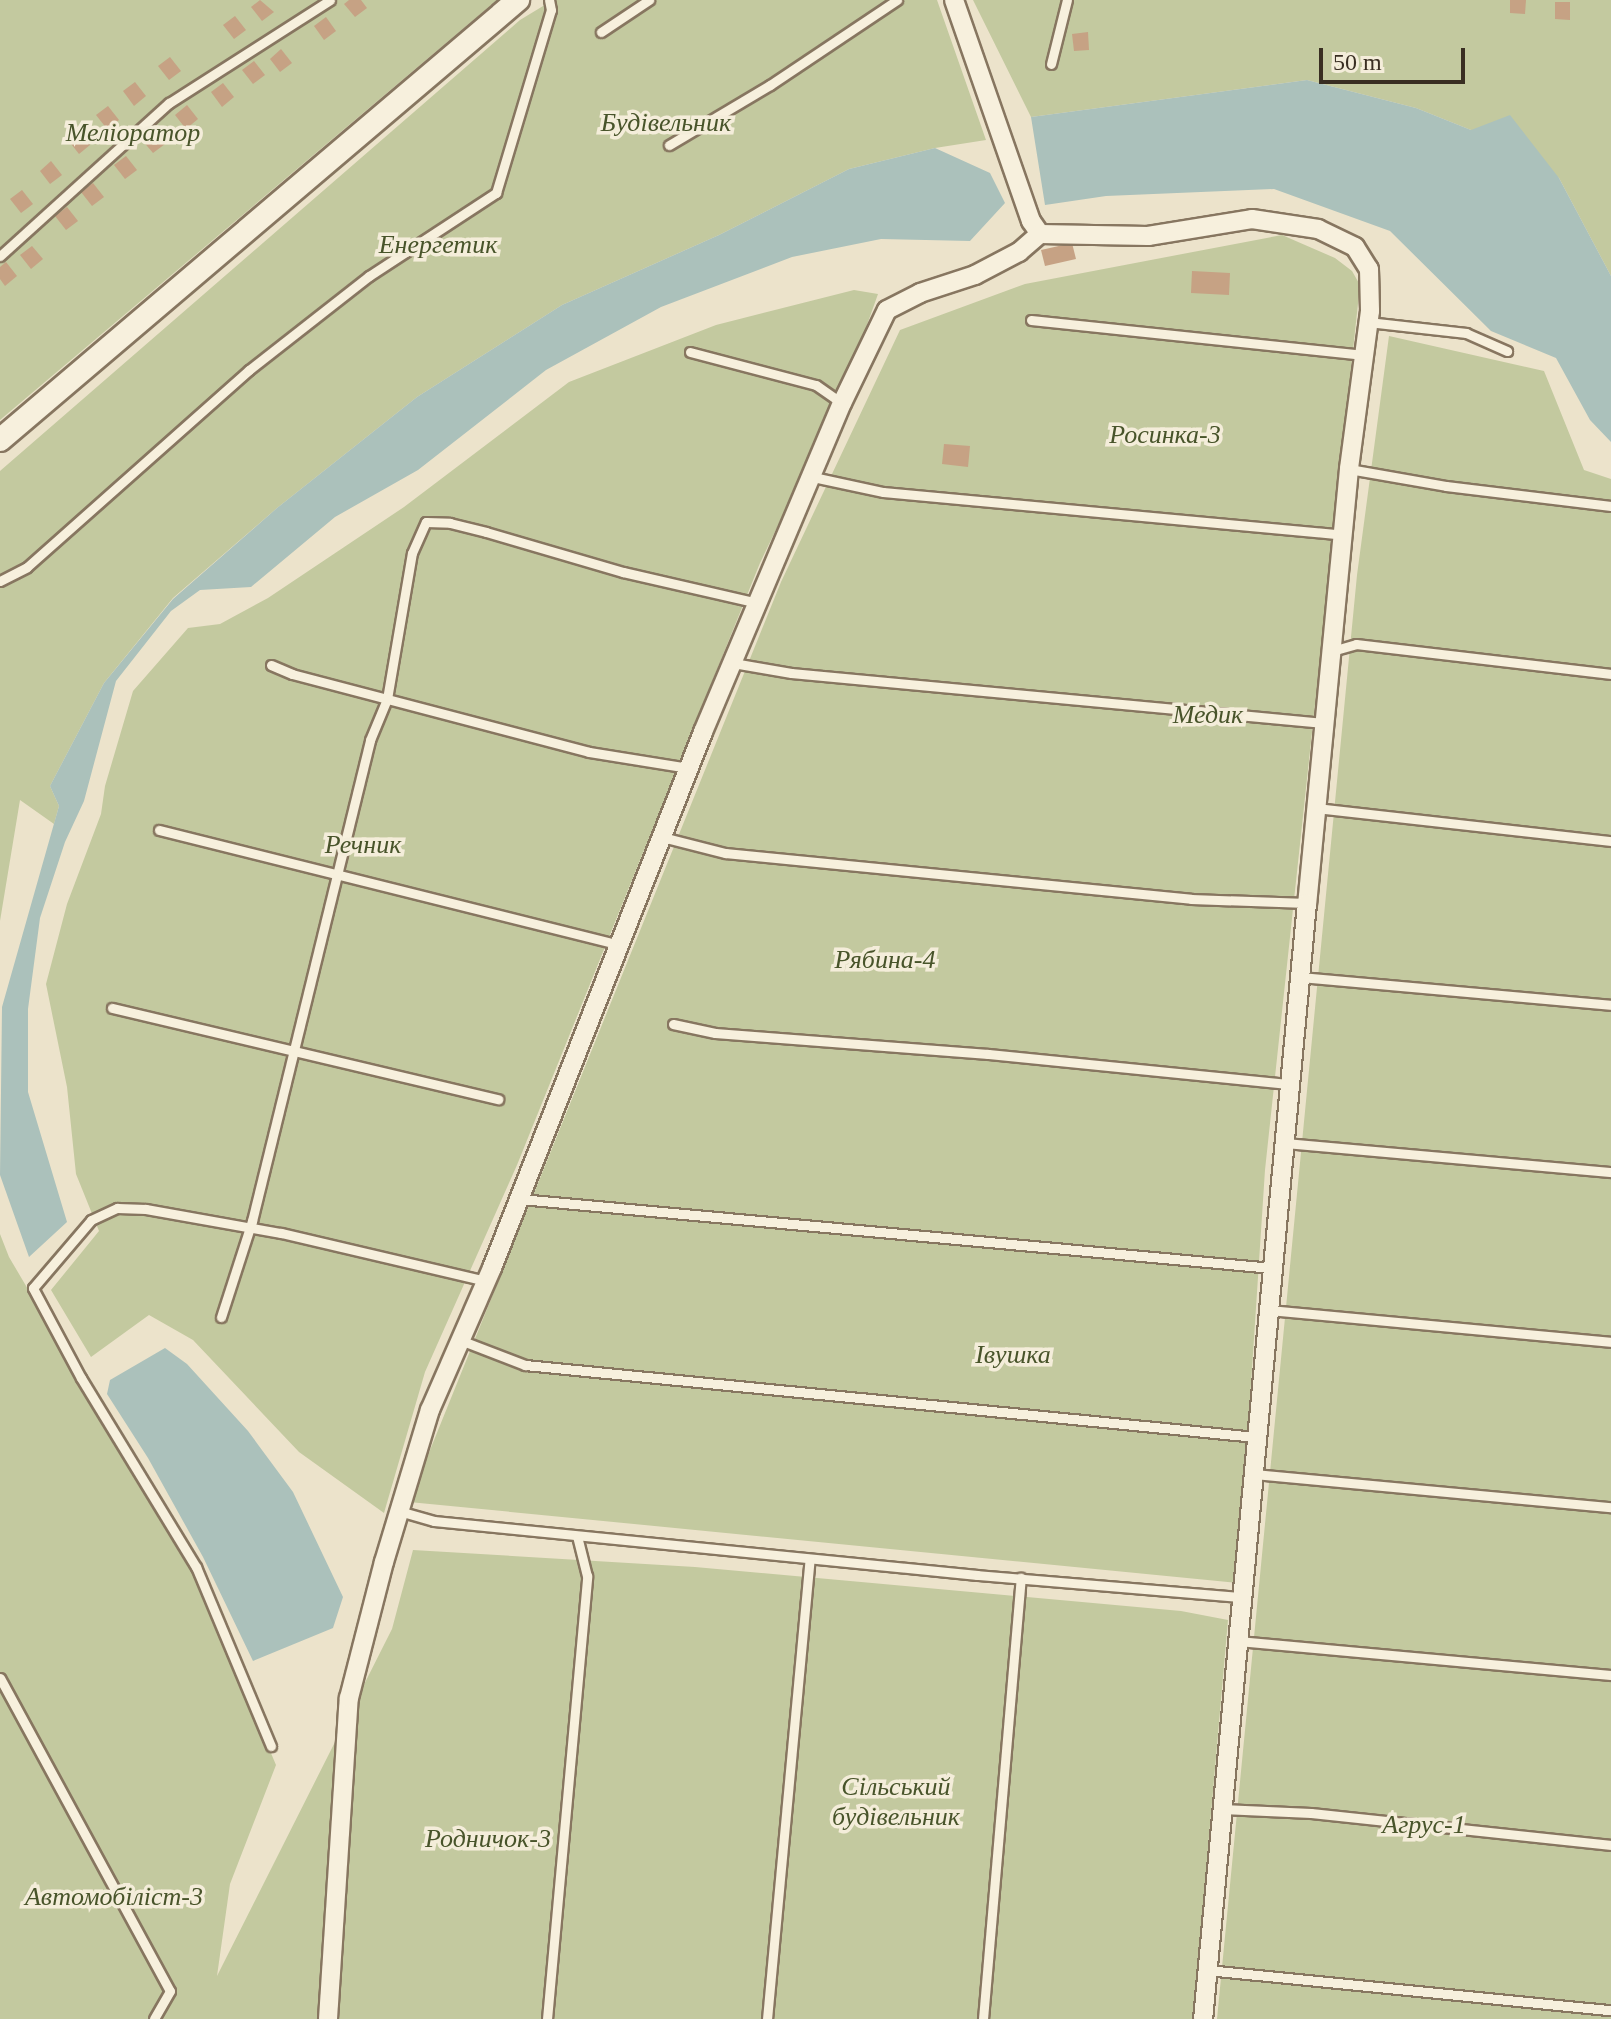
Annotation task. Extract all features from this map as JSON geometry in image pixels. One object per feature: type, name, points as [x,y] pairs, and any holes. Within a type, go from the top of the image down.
[{"type":"street","points":[[0,440],[518,0]]},
{"type":"street","points":[[954,0],[1031,221],[1040,234]]},
{"type":"street","points":[[328,2019],[349,1698],[399,1511],[430,1410],[520,1199],[689,768],[842,403],[887,310],[920,293],[975,275],[1019,252],[1040,234],[1148,236],[1252,219],[1318,229],[1355,247],[1369,269],[1368,322],[1349,469],[1299,977],[1203,2019]]},
{"type":"lane","points":[[0,256],[169,103],[330,0]]},
{"type":"lane","points":[[0,581],[27,567],[249,370],[369,276],[496,193],[551,10],[549,0]]},
{"type":"lane","points":[[601,32],[649,0]]},
{"type":"lane","points":[[669,145],[770,85],[897,0]]},
{"type":"lane","points":[[1051,64],[1067,0]]},
{"type":"lane","points":[[1031,320],[1364,355]]},
{"type":"lane","points":[[1368,322],[1466,333],[1507,351]]},
{"type":"lane","points":[[690,352],[816,385],[842,403]]},
{"type":"lane","points":[[1349,469],[1446,486],[1611,506]]},
{"type":"lane","points":[[813,477],[883,492],[1343,535]]},
{"type":"lane","points":[[221,1317],[250,1228],[370,740],[387,699],[412,553],[426,522],[474,529],[623,572],[758,603]]},
{"type":"lane","points":[[1332,651],[1356,644],[1611,674]]},
{"type":"lane","points":[[733,663],[791,673],[1324,723]]},
{"type":"lane","points":[[271,665],[589,752],[689,768]]},
{"type":"lane","points":[[1316,808],[1611,841]]},
{"type":"lane","points":[[159,830],[620,945]]},
{"type":"lane","points":[[662,837],[740,855],[1191,899],[1307,903]]},
{"type":"lane","points":[[1299,977],[1611,1005]]},
{"type":"lane","points":[[112,1008],[498,1099]]},
{"type":"lane","points":[[673,1024],[715,1033],[988,1054],[1289,1084]]},
{"type":"lane","points":[[1284,1143],[1611,1172]]},
{"type":"lane","points":[[520,1199],[1272,1268]]},
{"type":"lane","points":[[271,1746],[196,1567],[81,1378],[33,1288],[91,1220],[117,1208],[146,1209],[250,1228],[486,1281]]},
{"type":"lane","points":[[1268,1310],[1611,1342]]},
{"type":"lane","points":[[460,1340],[525,1365],[1256,1437]]},
{"type":"lane","points":[[1253,1474],[1611,1507]]},
{"type":"lane","points":[[399,1511],[434,1521],[577,1536],[1241,1597]]},
{"type":"lane","points":[[547,2019],[587,1576],[577,1536]]},
{"type":"lane","points":[[767,2019],[810,1559]]},
{"type":"lane","points":[[983,2019],[1021,1578]]},
{"type":"lane","points":[[1237,1641],[1611,1675]]},
{"type":"lane","points":[[0,1678],[170,1991],[154,2019]]},
{"type":"lane","points":[[1222,1809],[1311,1813],[1611,1845]]},
{"type":"lane","points":[[1207,1970],[1611,2010]]},
{"type":"green space","name":"Меліоратор","points":[[0,0],[497,0],[0,420]]},
{"type":"green space","name":"Енергетик","points":[[553,0],[937,0],[986,140],[935,148],[849,169],[719,235],[562,305],[417,397],[277,508],[173,598],[104,683],[50,786],[59,806],[54,824],[20,800],[0,921],[0,471],[520,20]]},
{"type":"green space","points":[[973,0],[1611,0],[1611,276],[1559,178],[1471,130],[1416,108],[1307,80],[1031,117]]},
{"type":"green space","points":[[1282,235],[1335,258],[1352,271],[1360,285],[1265,1170],[1238,1583],[409,1502],[781,582],[900,330],[1025,284]]},
{"type":"green space","name":"Речник","points":[[854,290],[878,294],[847,381],[760,563],[517,1165],[425,1372],[384,1513],[299,1452],[193,1340],[149,1315],[91,1357],[51,1290],[99,1231],[76,1174],[67,1087],[46,984],[67,904],[101,814],[105,786],[133,691],[188,628],[220,624],[268,598],[404,507],[569,382],[716,325]]},
{"type":"green space","name":"Агрус-1","points":[[1389,336],[1544,371],[1584,470],[1611,479],[1611,2019],[1217,2019],[1357,575]]},
{"type":"green space","points":[[0,1234],[9,1257],[194,1571],[276,1765],[230,1884],[217,1976],[392,1629],[413,1550],[695,1567],[1181,1611],[1228,1620],[1193,2019],[0,2019]]},
{"type":"water","points":[[1307,80],[1416,108],[1471,130],[1510,115],[1559,178],[1611,276],[1611,442],[1590,420],[1556,358],[1491,331],[1390,231],[1274,189],[1106,196],[1045,205],[1031,117]]},
{"type":"water","points":[[935,148],[990,173],[1005,203],[970,241],[881,239],[792,257],[661,307],[546,370],[418,470],[335,517],[251,587],[200,590],[171,611],[116,681],[84,801],[65,842],[40,918],[28,1009],[28,1092],[67,1222],[29,1257],[0,1175],[2,1007],[59,806],[50,786],[104,683],[173,599],[277,508],[417,397],[562,305],[719,235],[849,169]]},
{"type":"water","points":[[165,1348],[187,1364],[248,1431],[293,1492],[343,1597],[333,1628],[253,1661],[203,1557],[148,1458],[107,1394],[110,1380]]},
{"type":"building","points":[[260,0],[274,12],[262,21],[251,7]]},
{"type":"building","points":[[349,0],[361,0],[367,8],[355,17],[344,4]]},
{"type":"building","points":[[1510,0],[1526,0],[1525,14],[1510,13]]},
{"type":"building","points":[[1555,2],[1570,2],[1570,20],[1555,19]]},
{"type":"building","points":[[235,16],[246,30],[234,39],[223,25]]},
{"type":"building","points":[[326,17],[336,31],[324,40],[314,26]]},
{"type":"building","points":[[1088,32],[1089,50],[1074,51],[1072,34]]},
{"type":"building","points":[[281,49],[292,63],[280,72],[270,59]]},
{"type":"building","points":[[170,57],[181,71],[169,80],[158,66]]},
{"type":"building","points":[[254,61],[265,75],[253,84],[242,70]]},
{"type":"building","points":[[135,82],[146,96],[134,106],[123,91]]},
{"type":"building","points":[[223,83],[234,97],[222,107],[211,92]]},
{"type":"building","points":[[187,105],[198,119],[186,129],[175,115]]},
{"type":"building","points":[[108,106],[119,120],[107,129],[96,115]]},
{"type":"building","points":[[154,130],[165,144],[153,153],[142,140]]},
{"type":"building","points":[[79,131],[90,145],[79,154],[68,140]]},
{"type":"building","points":[[126,156],[137,170],[125,179],[114,165]]},
{"type":"building","points":[[51,161],[62,175],[50,184],[40,171]]},
{"type":"building","points":[[93,183],[104,197],[92,206],[81,192]]},
{"type":"building","points":[[22,190],[33,204],[21,213],[10,199]]},
{"type":"building","points":[[67,207],[78,221],[66,230],[55,216]]},
{"type":"building","points":[[1072,243],[1076,259],[1045,266],[1041,250]]},
{"type":"building","points":[[32,246],[43,259],[31,269],[20,255]]},
{"type":"building","points":[[6,262],[17,276],[5,286],[0,279],[0,267]]},
{"type":"building","points":[[1192,271],[1230,273],[1229,295],[1191,293]]},
{"type":"building","points":[[944,444],[970,446],[968,467],[942,464]]},
{"type":"park label","name":"Будівельник","points":[[666,123]]},
{"type":"park label","name":"Росинка-3","points":[[1165,435]]},
{"type":"park label","name":"Медик","points":[[1208,715]]},
{"type":"park label","name":"Рябина-4","points":[[885,960]]},
{"type":"park label","name":"Івушка","points":[[1013,1355]]},
{"type":"park label","name":"Сільський будівельник","points":[[896,1802]]},
{"type":"park label","name":"Родничок-3","points":[[488,1839]]},
{"type":"park label","name":"Автомобіліст-3","points":[[114,1897]]}]
